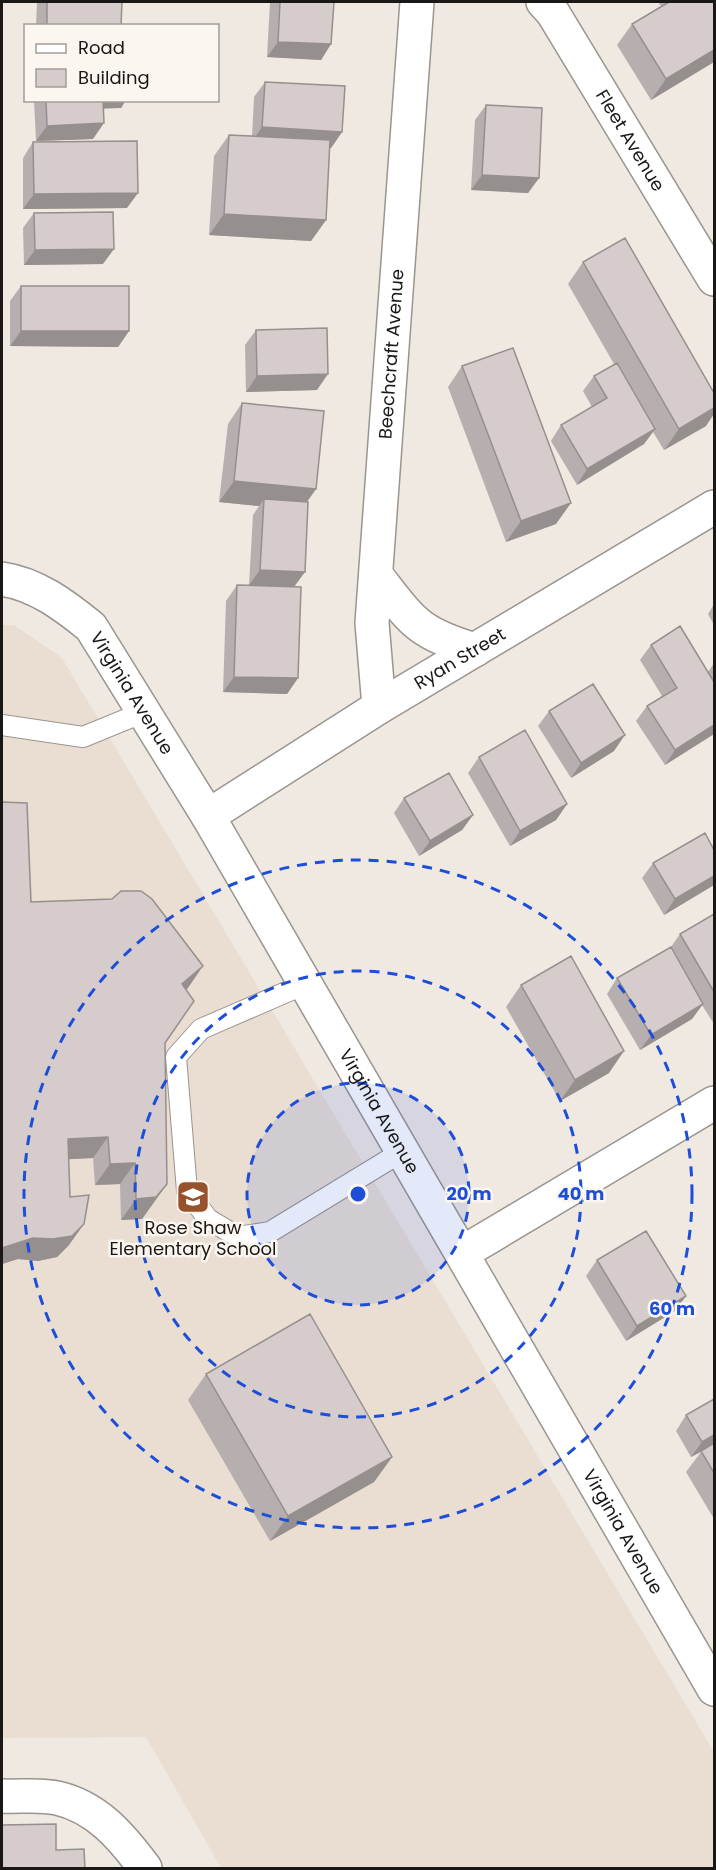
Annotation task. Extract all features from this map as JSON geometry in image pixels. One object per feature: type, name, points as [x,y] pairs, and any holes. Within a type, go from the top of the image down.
[{"type":"street","name":"Beechcraft Avenue","points":[[379,706],[372,623],[417,2]]},
{"type":"street","name":"Fleet Avenue","points":[[543,2],[553,13],[714,279]]},
{"type":"street","name":"Ryan Street","points":[[208,816],[379,706],[714,507]]},
{"type":"street","points":[[376,575],[419,627],[440,639],[475,650]]},
{"type":"street","name":"Virginia Avenue","points":[[2,579],[22,582],[64,605],[91,627],[208,816],[714,1689]]},
{"type":"street","points":[[462,1253],[714,1102]]},
{"type":"street","points":[[2,1796],[57,1798],[100,1816],[136,1856]]},
{"type":"lane","points":[[2,725],[83,737],[144,712]]},
{"type":"lane","points":[[305,984],[201,1029],[176,1057],[187,1191],[208,1219],[238,1237],[270,1232],[403,1151]]},
{"type":"shaded area","name":"Rose Shaw Elementary School","points":[[2,625],[14,625],[62,658],[714,1752],[714,1868],[221,1868],[146,1737],[2,1738]]},
{"type":"building","points":[[47,2],[122,2],[121,24],[47,24]]},
{"type":"building","points":[[280,2],[334,2],[331,44],[278,42]]},
{"type":"building","points":[[669,2],[714,2],[714,50],[666,79],[632,24]]},
{"type":"building","points":[[265,82],[345,86],[342,132],[262,127]]},
{"type":"building","points":[[46,102],[103,102],[104,123],[47,126]]},
{"type":"building","points":[[486,105],[542,108],[539,178],[482,175]]},
{"type":"building","points":[[229,135],[330,140],[326,220],[224,214]]},
{"type":"building","points":[[137,141],[138,193],[34,194],[33,142]]},
{"type":"building","points":[[113,212],[114,249],[35,250],[34,213]]},
{"type":"building","points":[[625,238],[714,393],[714,408],[679,429],[583,262]]},
{"type":"building","points":[[21,286],[129,286],[129,331],[21,331]]},
{"type":"building","points":[[327,328],[328,374],[257,376],[256,330]]},
{"type":"building","points":[[513,348],[571,503],[521,521],[462,366]]},
{"type":"building","points":[[617,363],[655,429],[587,469],[561,425],[607,398],[594,376]]},
{"type":"building","points":[[242,403],[324,411],[316,489],[234,481]]},
{"type":"building","points":[[264,499],[308,502],[305,572],[260,570]]},
{"type":"building","points":[[237,585],[301,587],[298,678],[234,677]]},
{"type":"building","points":[[680,626],[714,682],[714,725],[675,750],[647,706],[677,688],[651,645]]},
{"type":"building","points":[[593,684],[625,735],[581,763],[549,711]]},
{"type":"building","points":[[525,730],[567,804],[520,831],[479,757]]},
{"type":"building","points":[[449,773],[473,815],[430,841],[404,798]]},
{"type":"building","points":[[2,802],[27,803],[31,902],[112,899],[121,891],[141,891],[152,899],[203,966],[182,984],[194,1001],[165,1043],[167,1184],[156,1197],[136,1199],[135,1163],[110,1164],[108,1137],[68,1139],[70,1197],[89,1195],[84,1224],[72,1236],[53,1239],[33,1238],[2,1248]]},
{"type":"building","points":[[705,833],[714,850],[714,876],[675,899],[653,863]]},
{"type":"building","points":[[714,914],[714,992],[680,934]]},
{"type":"building","points":[[671,947],[703,1004],[651,1035],[617,978]]},
{"type":"building","points":[[571,956],[624,1051],[575,1080],[521,985]]},
{"type":"building","points":[[646,1231],[686,1296],[637,1326],[597,1260]]},
{"type":"building","points":[[310,1314],[392,1457],[288,1516],[206,1374]]},
{"type":"building","points":[[714,1399],[714,1435],[702,1442],[686,1415]]},
{"type":"building","points":[[714,1443],[714,1473],[701,1451]]},
{"type":"building","points":[[56,1824],[56,1850],[84,1849],[85,1869],[2,1869],[2,1825]]},
{"type":"place","name":"Rose Shaw Elementary School","points":[[193,1197]]}]
